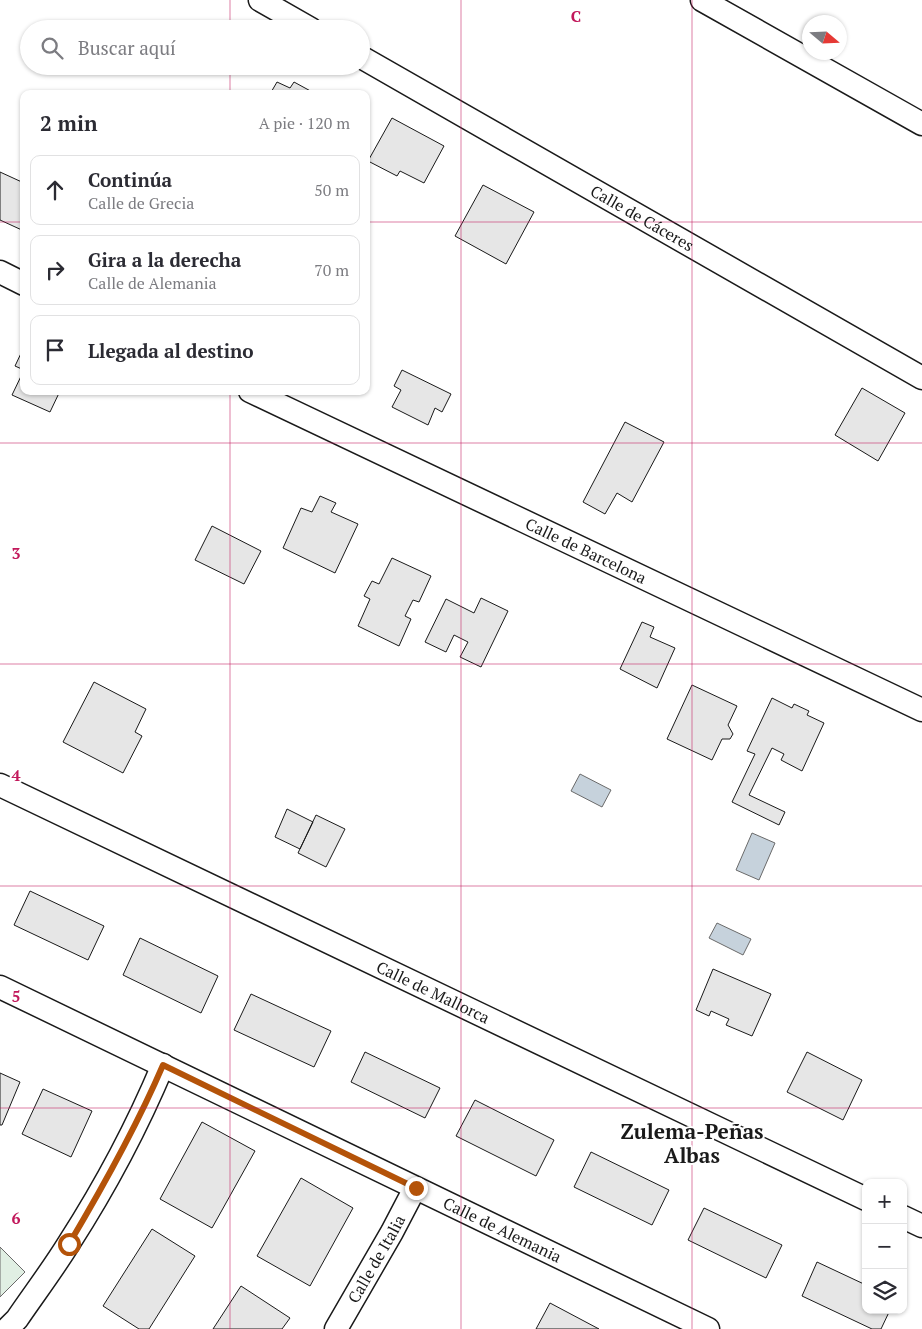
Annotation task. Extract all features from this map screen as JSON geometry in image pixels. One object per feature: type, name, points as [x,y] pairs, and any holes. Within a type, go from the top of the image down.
[{"type":"street","points":[[260,0],[295,20]]},
{"type":"street","points":[[702,0],[922,124]]},
{"type":"street","name":"Calle de Cáceres","points":[[370,63],[922,378]]},
{"type":"street","points":[[0,272],[20,282]]},
{"type":"street","name":"Calle de Barcelona","points":[[258,395],[922,710]]},
{"type":"street","name":"Calle de Mallorca","points":[[0,785],[862,1197]]},
{"type":"street","name":"Calle de Alemania","points":[[0,987],[416,1188],[670,1321],[708,1329]]},
{"type":"street","points":[[7,1329],[17,1318],[69,1244],[120,1156],[163,1065]]},
{"type":"street","name":"Calle de Italia","points":[[336,1329],[416,1188]]},
{"type":"street","points":[[907,1219],[922,1226]]},
{"type":"green space","points":[[0,1247],[25,1272],[0,1297]]},
{"type":"shaded area","points":[[580,774],[611,790],[602,807],[571,791]]},
{"type":"shaded area","points":[[752,833],[775,843],[759,880],[736,870]]},
{"type":"shaded area","points":[[717,923],[751,939],[743,955],[709,938]]},
{"type":"building","points":[[277,82],[290,88],[294,82],[309,90],[272,90]]},
{"type":"building","points":[[392,118],[444,146],[424,183],[400,171],[397,176],[370,162],[370,157]]},
{"type":"building","points":[[0,172],[20,181],[20,229],[0,220]]},
{"type":"building","points":[[483,185],[534,212],[506,264],[455,236]]},
{"type":"building","points":[[20,355],[20,368],[15,366]]},
{"type":"building","points":[[402,370],[451,394],[442,412],[435,408],[428,425],[392,407],[401,390],[394,386]]},
{"type":"building","points":[[20,378],[20,395],[58,395],[50,412],[12,395]]},
{"type":"building","points":[[862,388],[905,413],[878,461],[835,435]]},
{"type":"building","points":[[625,422],[664,442],[632,502],[617,493],[605,514],[583,502]]},
{"type":"building","points":[[320,496],[336,503],[331,512],[358,524],[335,573],[283,548],[301,508],[312,512]]},
{"type":"building","points":[[212,526],[261,551],[244,584],[195,560]]},
{"type":"building","points":[[392,558],[431,576],[419,602],[413,600],[405,616],[411,619],[399,646],[358,626],[370,599],[364,596],[372,581],[379,584]]},
{"type":"building","points":[[481,598],[508,611],[481,667],[460,657],[468,642],[454,635],[446,652],[425,642],[446,599],[474,613]]},
{"type":"building","points":[[642,622],[654,627],[650,637],[675,648],[657,688],[620,669]]},
{"type":"building","points":[[94,682],[146,709],[135,732],[142,736],[123,773],[63,742]]},
{"type":"building","points":[[692,685],[737,706],[728,725],[733,734],[730,739],[722,739],[712,760],[667,739]]},
{"type":"building","points":[[772,698],[792,708],[794,704],[809,711],[807,715],[824,723],[802,771],[781,760],[784,754],[772,748],[749,795],[785,812],[779,825],[732,802],[755,754],[747,751]]},
{"type":"building","points":[[287,809],[313,822],[300,849],[275,837]]},
{"type":"building","points":[[316,815],[345,829],[326,867],[298,853]]},
{"type":"building","points":[[30,891],[104,926],[88,960],[14,925]]},
{"type":"building","points":[[140,938],[218,976],[201,1013],[123,975]]},
{"type":"building","points":[[713,969],[771,994],[752,1036],[726,1025],[729,1019],[711,1011],[709,1016],[696,1010]]},
{"type":"building","points":[[251,994],[331,1031],[314,1067],[234,1030]]},
{"type":"building","points":[[365,1052],[440,1088],[425,1118],[351,1082]]},
{"type":"building","points":[[807,1052],[862,1080],[843,1120],[787,1092]]},
{"type":"building","points":[[0,1073],[20,1082],[2,1125],[0,1125]]},
{"type":"building","points":[[43,1089],[92,1111],[71,1157],[22,1134]]},
{"type":"building","points":[[475,1100],[554,1140],[536,1176],[456,1136]]},
{"type":"building","points":[[202,1122],[255,1151],[212,1228],[160,1199]]},
{"type":"building","points":[[591,1152],[669,1190],[652,1225],[574,1187]]},
{"type":"building","points":[[301,1178],[353,1208],[310,1286],[257,1256]]},
{"type":"building","points":[[704,1208],[782,1245],[766,1278],[688,1240]]},
{"type":"building","points":[[152,1229],[195,1256],[149,1329],[139,1329],[103,1306]]},
{"type":"building","points":[[817,1262],[862,1283],[862,1314],[888,1314],[881,1329],[872,1329],[802,1296]]},
{"type":"building","points":[[241,1286],[290,1318],[282,1329],[213,1329]]},
{"type":"building","points":[[550,1303],[599,1329],[536,1329]]},
{"type":"district","name":"Zulema-Peñas Albas","points":[[692,1144]]},
{"type":"route","points":[[69,1244],[116,1164],[149,1098],[163,1065],[416,1188]]}]
